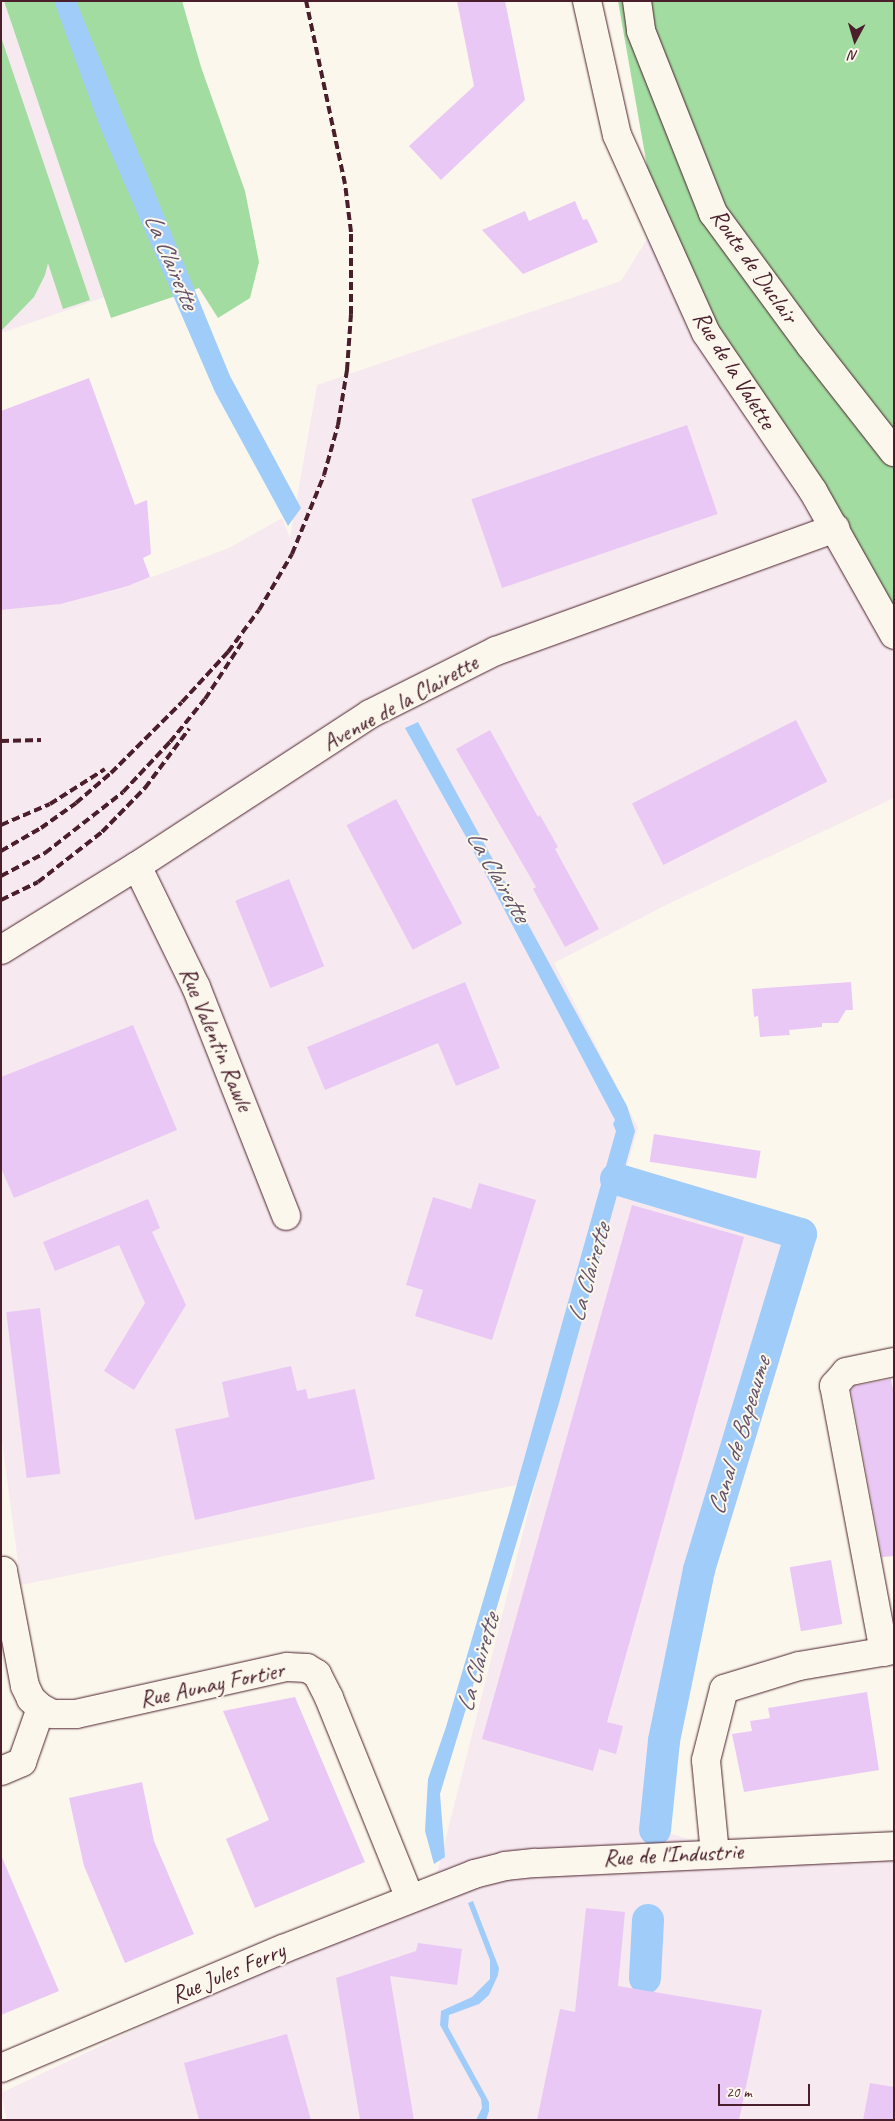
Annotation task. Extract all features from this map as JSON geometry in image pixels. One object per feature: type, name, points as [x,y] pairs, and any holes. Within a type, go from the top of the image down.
[{"type":"street","name":"Rue de la Valette","points":[[587,1],[617,135],[706,333],[813,491],[894,635]]},
{"type":"street","name":"Route de Duclair","points":[[636,1],[641,31],[713,213],[810,345],[894,452]]},
{"type":"street","name":"Avenue de la Clairette","points":[[1,950],[138,866],[370,714],[496,650],[834,528]]},
{"type":"street","name":"Rue Valentin Rawle","points":[[138,866],[196,987],[286,1216]]},
{"type":"street","points":[[715,1854],[706,1760],[724,1689],[799,1666],[889,1651],[834,1386],[846,1372],[894,1362]]},
{"type":"street","points":[[1,1771],[22,1762],[40,1708],[31,1699],[25,1686],[2,1571]]},
{"type":"street","name":"Rue Aunay Fortier","points":[[40,1708],[53,1714],[76,1714],[274,1670],[297,1667],[307,1668],[317,1674],[323,1684],[410,1898]]},
{"type":"street","name":"Rue de l'Industrie","points":[[455,1880],[505,1866],[894,1846]]},
{"type":"street","name":"Rue Jules Ferry","points":[[1,2068],[455,1880]]},
{"type":"shaded area","points":[[1,1],[4,1],[105,297],[1,333]]},
{"type":"shaded area","points":[[657,223],[894,633],[894,798],[666,905],[554,963],[638,1128],[623,1181],[801,1234],[699,1570],[664,1741],[655,1829],[715,1847],[894,1859],[894,2120],[7,2120],[1,2093],[433,1889],[536,1481],[21,1585],[1,1433],[1,610],[61,604],[128,586],[229,548],[282,518],[290,538],[317,385],[621,281]]},
{"type":"green space","points":[[4,1],[182,1],[201,67],[245,191],[259,262],[250,298],[218,318],[199,288],[111,318]]},
{"type":"green space","points":[[618,1],[894,1],[894,633],[657,223]]},
{"type":"green space","points":[[1,37],[90,300],[63,309],[48,263],[45,275],[34,297],[1,331]]},
{"type":"water","name":"La Clairette","points":[[54,1],[76,1],[230,376],[301,508],[288,526],[215,392],[100,127]]},
{"type":"water","name":"La Clairette","points":[[418,722],[627,1106],[635,1131],[559,1403],[440,1794],[445,1857],[434,1864],[425,1831],[428,1779],[446,1727],[510,1509],[616,1131],[613,1124],[615,1120],[465,835],[405,728]]},
{"type":"water","points":[[473,1901],[499,1968],[498,1975],[489,1995],[479,2004],[449,2015],[448,2027],[489,2102],[486,2120],[476,2120],[482,2108],[481,2099],[440,2025],[441,2011],[472,1997],[490,1979],[490,1960],[468,1903]]},
{"type":"building","points":[[457,1],[505,1],[525,100],[441,180],[409,146],[474,86]]},
{"type":"building","points":[[575,201],[583,220],[587,219],[598,242],[523,274],[482,230],[525,211],[529,221]]},
{"type":"building","points":[[89,378],[135,505],[147,500],[151,554],[143,558],[150,577],[128,586],[61,604],[1,610],[1,411]]},
{"type":"building","points":[[687,425],[718,514],[502,588],[471,499]]},
{"type":"building","points":[[796,720],[827,781],[663,865],[632,804]]},
{"type":"building","points":[[490,730],[538,817],[540,815],[558,847],[555,849],[599,929],[565,947],[533,889],[536,887],[456,749]]},
{"type":"building","points":[[396,799],[462,923],[413,950],[347,825]]},
{"type":"building","points":[[289,879],[324,966],[270,988],[235,901]]},
{"type":"building","points":[[465,982],[500,1068],[456,1086],[438,1043],[325,1090],[307,1047]]},
{"type":"building","points":[[851,982],[853,1010],[846,1010],[838,1023],[822,1023],[822,1027],[789,1030],[790,1035],[760,1037],[758,1016],[754,1017],[752,989]]},
{"type":"building","points":[[133,1025],[177,1130],[14,1198],[1,1168],[1,1077]]},
{"type":"building","points":[[654,1134],[761,1151],[756,1179],[650,1162]]},
{"type":"building","points":[[479,1183],[536,1200],[492,1340],[415,1316],[423,1290],[406,1285],[433,1197],[471,1209]]},
{"type":"building","points":[[148,1199],[160,1228],[152,1232],[186,1305],[134,1390],[104,1371],[145,1303],[119,1245],[55,1271],[43,1242]]},
{"type":"building","points":[[632,1205],[744,1237],[607,1722],[623,1726],[616,1754],[599,1749],[593,1771],[482,1739]]},
{"type":"building","points":[[40,1308],[60,1474],[27,1478],[6,1312]]},
{"type":"building","points":[[291,1366],[297,1391],[306,1389],[308,1399],[355,1389],[375,1479],[195,1520],[175,1429],[229,1417],[222,1382]]},
{"type":"building","points":[[891,1379],[894,1394],[894,1556],[882,1557],[851,1390],[854,1386]]},
{"type":"building","points":[[831,1560],[842,1624],[801,1631],[790,1567]]},
{"type":"building","points":[[867,1692],[879,1770],[744,1792],[732,1734],[752,1731],[750,1721],[770,1718],[768,1708]]},
{"type":"building","points":[[295,1697],[365,1862],[255,1908],[226,1839],[269,1820],[223,1711]]},
{"type":"building","points":[[142,1782],[154,1841],[194,1934],[125,1963],[84,1866],[69,1798]]},
{"type":"building","points":[[1,1855],[59,1991],[1,2015]]},
{"type":"building","points":[[586,1908],[625,1912],[618,1986],[762,2010],[739,2120],[537,2120],[560,2009],[575,2012]]},
{"type":"building","points":[[418,1943],[462,1949],[457,1985],[390,1976],[414,2120],[360,2120],[336,1978],[416,1951]]},
{"type":"building","points":[[287,2034],[311,2120],[199,2120],[184,2063]]},
{"type":"building","points":[[870,2083],[894,2087],[894,2120],[863,2120]]},
{"type":"waterway","name":"Canal de Bapeaume","points":[[616,1179],[801,1234],[699,1570],[664,1741],[655,1830]]},
{"type":"waterway","name":"Canal de Bapeaume","points":[[645,1978],[648,1920]]},
{"type":"railway","points":[[1,851],[41,828],[76,803],[111,773],[182,702],[228,652],[259,610],[292,554],[324,475],[338,425],[347,370],[351,314],[351,232],[345,184],[306,1]]},
{"type":"railway","points":[[1,876],[45,853],[123,792],[170,742],[205,699],[243,641]]},
{"type":"railway","points":[[1,900],[38,882],[102,832],[145,788],[189,729]]},
{"type":"railway","points":[[1,741],[41,740]]},
{"type":"railway","points":[[1,825],[50,804],[105,769]]}]
